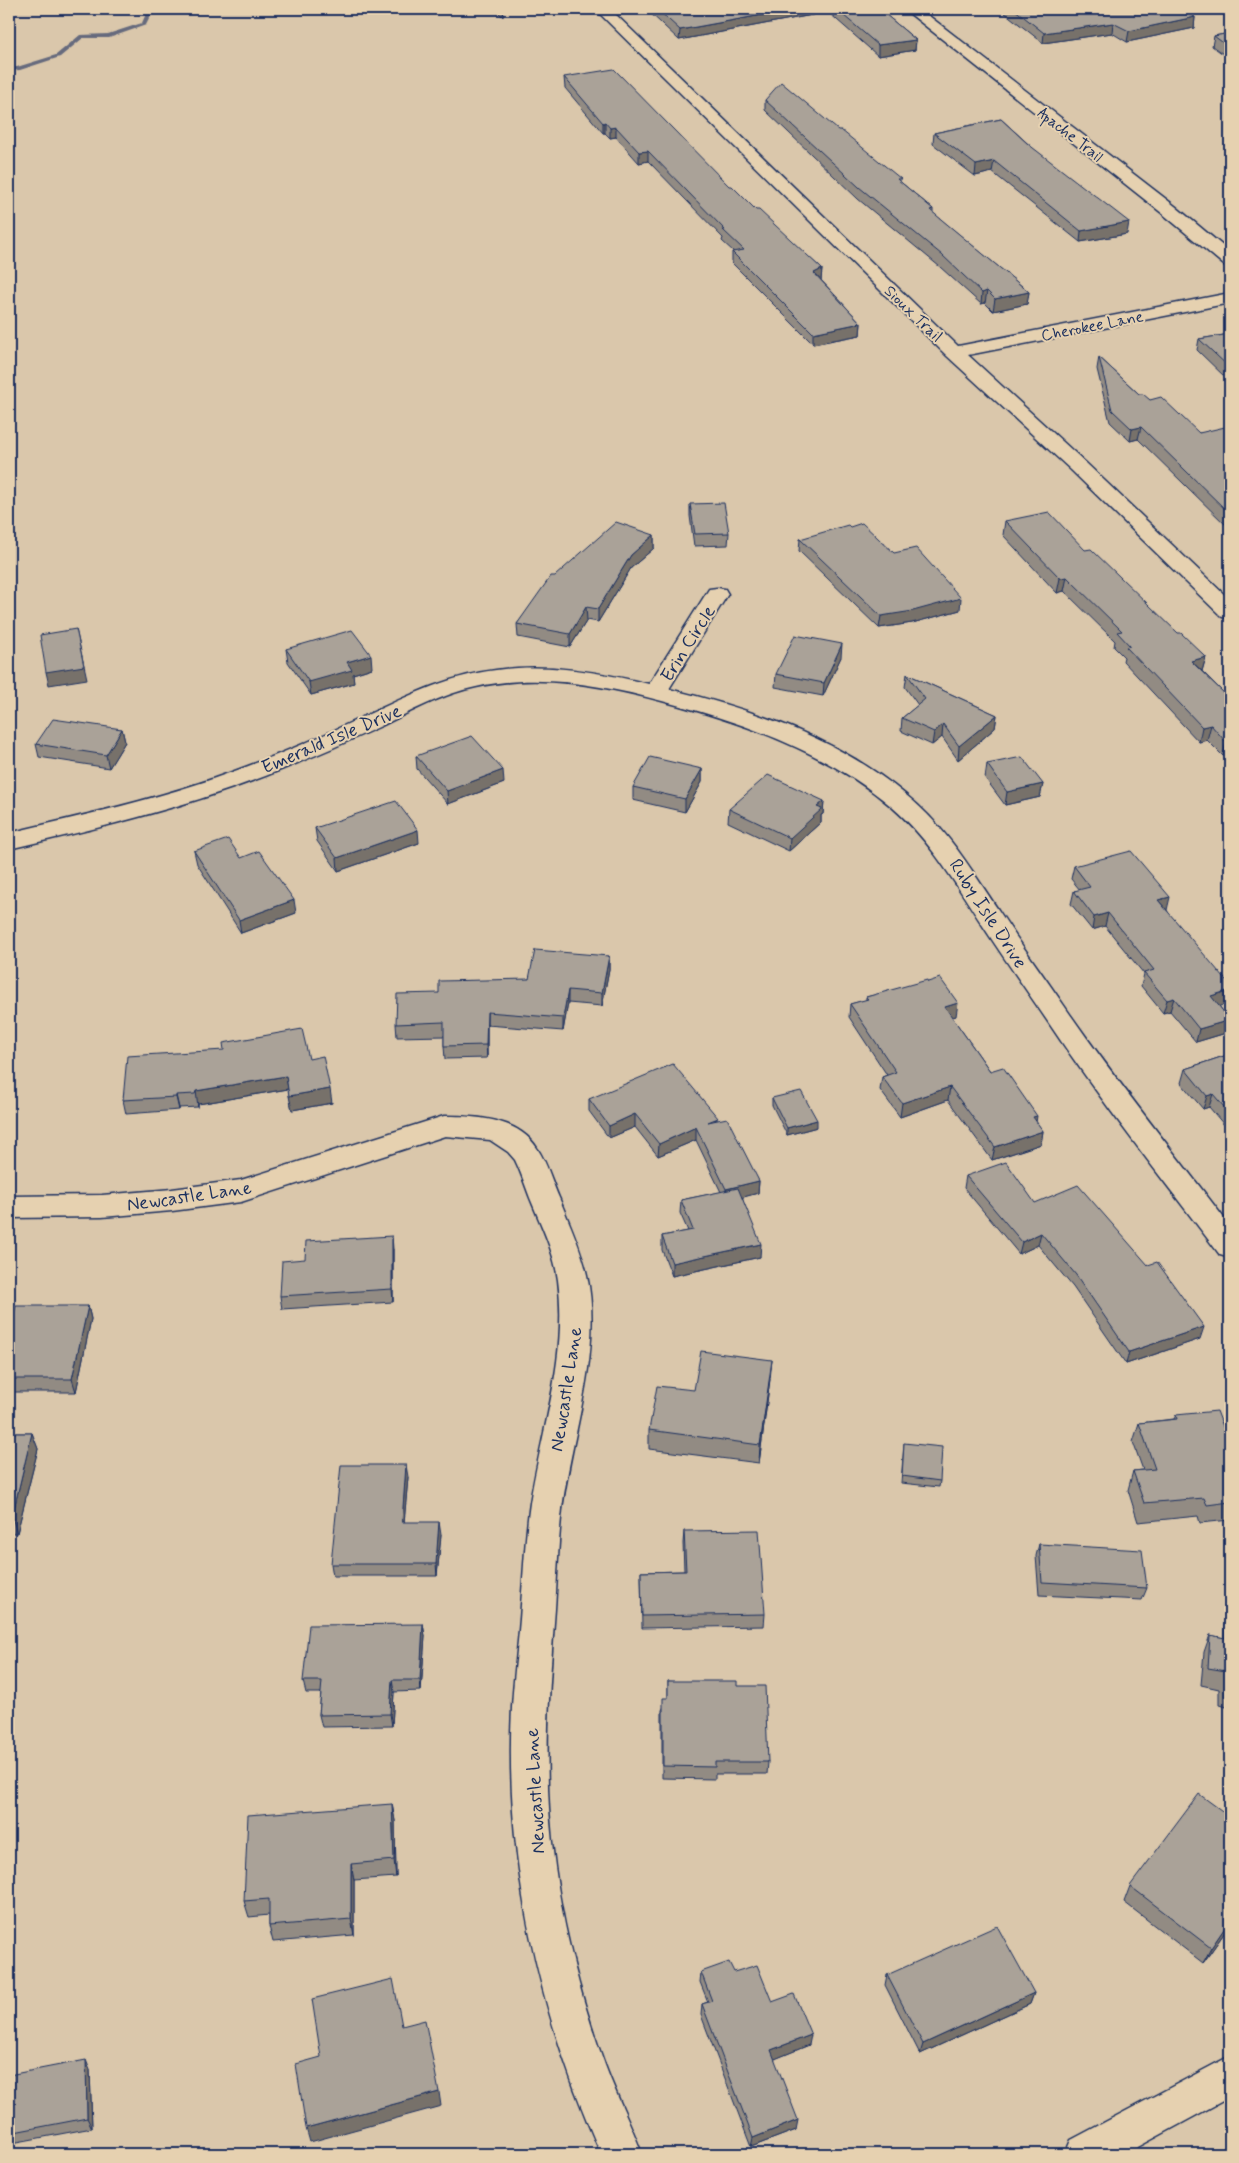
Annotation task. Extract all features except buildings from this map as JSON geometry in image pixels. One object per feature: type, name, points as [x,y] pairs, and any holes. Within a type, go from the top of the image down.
[{"type":"street","name":"Sioux Trail","points":[[602,9],[954,352],[1078,466],[1230,612]]},
{"type":"street","name":"Apache Trail","points":[[911,9],[1169,210],[1230,261]]},
{"type":"street","name":"Cherokee Lane","points":[[954,352],[1230,298]]},
{"type":"street","name":"Erin Circle","points":[[656,692],[717,594]]},
{"type":"street","name":"Emerald Isle Drive","points":[[9,841],[108,817],[206,789],[266,768],[437,691],[473,680],[524,674],[563,675],[656,692]]},
{"type":"street","name":"Ruby Isle Drive","points":[[656,692],[753,719],[816,746],[872,780],[921,820],[960,867],[991,918],[1090,1064],[1230,1247]]},
{"type":"street","name":"Newcastle Lane","points":[[9,1207],[102,1206],[172,1200],[241,1191],[444,1126],[473,1126],[498,1133],[508,1138],[525,1153],[565,1248],[573,1281],[576,1316],[574,1352],[544,1525],[530,1698],[529,1765],[534,1833],[544,1905],[560,1980],[583,2056],[622,2154]]},
{"type":"street","points":[[1085,2154],[1230,2076]]},
{"type":"waterway","points":[[9,69],[18,69],[58,56],[82,36],[109,36],[144,24],[151,9]]}]
